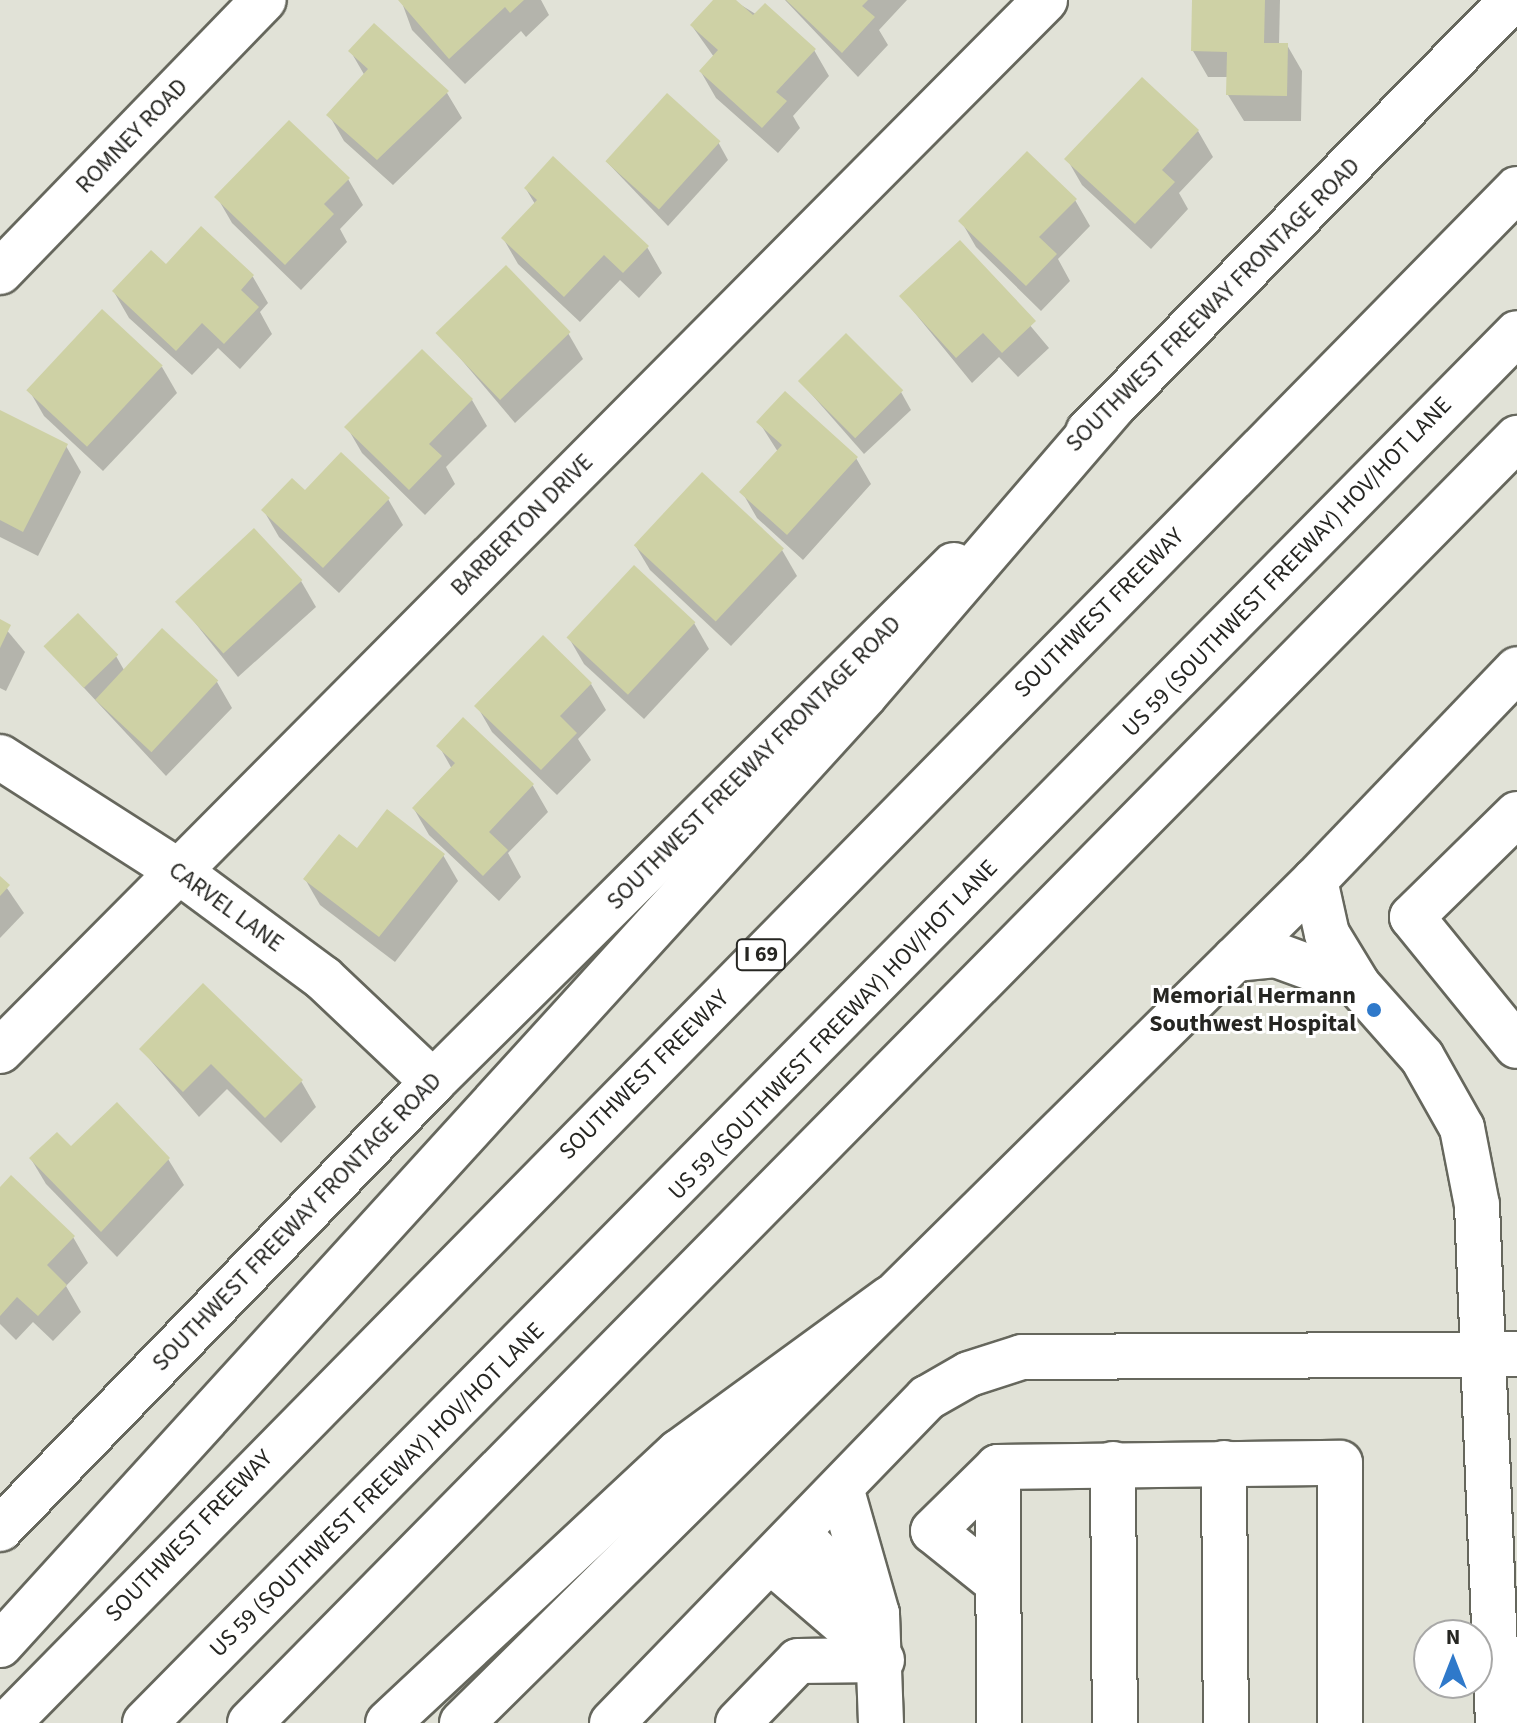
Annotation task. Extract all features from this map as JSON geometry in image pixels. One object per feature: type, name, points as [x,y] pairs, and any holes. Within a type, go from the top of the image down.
[{"type":"main road","name":"ROMNEY ROAD","points":[[0,272],[264,0]]},
{"type":"main road","name":"BARBERTON DRIVE","points":[[0,1051],[1045,0]]},
{"type":"main road","name":"SOUTHWEST FREEWAY FRONTAGE ROAD","points":[[0,1529],[433,1082],[1114,406],[1512,0]]},
{"type":"main road","name":"SOUTHWEST FREEWAY","points":[[8,1723],[1517,189]]},
{"type":"main road","name":"US 59 (SOUTHWEST FREEWAY) HOV/HOT LANE","points":[[145,1723],[1517,333]]},
{"type":"main road","points":[[0,1645],[834,730],[1114,406]]},
{"type":"main road","points":[[250,1723],[1517,438]]},
{"type":"main road","points":[[462,1723],[1315,880],[1517,669]]},
{"type":"main road","name":"CARVEL LANE","points":[[0,757],[177,870],[323,978],[433,1082]]},
{"type":"main road","points":[[1517,814],[1412,917],[1517,1046]]},
{"type":"main road","points":[[1315,880],[1327,934],[1358,985],[1422,1057],[1462,1128],[1501,1354],[1506,1664],[1498,1723]]},
{"type":"main road","points":[[1235,959],[1276,955],[1358,985]]},
{"type":"main road","points":[[388,1723],[679,1452],[890,1298]]},
{"type":"main road","points":[[612,1723],[786,1549],[927,1398],[969,1374],[1022,1357],[1501,1354]]},
{"type":"main road","points":[[1224,1463],[1226,1723]]},
{"type":"main road","points":[[998,1583],[933,1531],[998,1467],[1340,1463],[1340,1723]]},
{"type":"main road","points":[[1113,1464],[1115,1723]]},
{"type":"main road","points":[[998,1467],[999,1723]]},
{"type":"main road","points":[[842,1491],[877,1614],[882,1660],[881,1723]]},
{"type":"main road","points":[[786,1549],[877,1614]]},
{"type":"main road","points":[[786,1549],[882,1660]]},
{"type":"main road","points":[[738,1723],[798,1661],[882,1660]]},
{"type":"building","points":[[398,0],[524,0],[510,13],[505,7],[449,59]]},
{"type":"building","points":[[713,0],[736,0],[753,15],[765,3],[816,49],[776,92],[787,101],[762,128],[699,71],[718,50],[690,25]]},
{"type":"building","points":[[786,0],[868,0],[862,6],[875,17],[842,53]]},
{"type":"building","points":[[1192,0],[1265,0],[1264,43],[1288,43],[1287,96],[1226,95],[1227,52],[1191,51]]},
{"type":"building","points":[[374,23],[449,91],[377,160],[326,115],[368,69],[348,51]]},
{"type":"building","points":[[1142,77],[1199,130],[1162,170],[1175,182],[1135,224],[1064,159]]},
{"type":"building","points":[[667,93],[721,141],[659,210],[605,161]]},
{"type":"building","points":[[289,120],[350,178],[324,204],[334,214],[285,265],[214,197]]},
{"type":"building","points":[[1027,151],[1077,199],[1039,237],[1057,254],[1026,286],[958,221]]},
{"type":"building","points":[[553,156],[649,246],[623,273],[604,255],[564,297],[501,238],[537,200],[524,188]]},
{"type":"building","points":[[201,226],[254,275],[241,290],[259,307],[224,344],[202,323],[176,351],[112,291],[151,250],[166,264]]},
{"type":"building","points":[[960,240],[1036,321],[1002,353],[983,333],[956,358],[899,296]]},
{"type":"building","points":[[506,265],[571,332],[500,400],[436,333]]},
{"type":"building","points":[[102,309],[163,366],[87,447],[26,390]]},
{"type":"building","points":[[846,333],[903,390],[855,438],[798,381]]},
{"type":"building","points":[[422,349],[473,399],[429,444],[442,456],[409,490],[344,427]]},
{"type":"building","points":[[785,391],[858,457],[787,535],[739,492],[782,445],[756,422]]},
{"type":"building","points":[[0,410],[68,444],[23,532],[0,520]]},
{"type":"building","points":[[341,452],[390,498],[323,568],[261,510],[292,478],[305,490]]},
{"type":"building","points":[[702,472],[784,548],[716,622],[634,545]]},
{"type":"building","points":[[254,528],[302,580],[223,654],[175,602]]},
{"type":"building","points":[[634,565],[695,622],[628,695],[566,637]]},
{"type":"building","points":[[78,613],[118,655],[84,688],[43,646]]},
{"type":"building","points":[[0,619],[11,625],[0,648]]},
{"type":"building","points":[[162,628],[218,681],[151,752],[95,700]]},
{"type":"building","points":[[543,635],[592,683],[560,716],[577,733],[541,770],[474,706]]},
{"type":"building","points":[[463,717],[534,784],[489,832],[508,850],[483,876],[412,808],[455,763],[436,746]]},
{"type":"building","points":[[387,809],[445,854],[379,937],[303,879],[339,834],[357,848]]},
{"type":"building","points":[[0,876],[10,885],[0,896]]},
{"type":"building","points":[[203,983],[303,1080],[265,1118],[211,1064],[183,1092],[139,1049]]},
{"type":"building","points":[[117,1102],[170,1158],[101,1232],[29,1158],[57,1132],[71,1146]]},
{"type":"building","points":[[11,1175],[75,1236],[47,1265],[67,1285],[38,1316],[17,1297],[0,1316],[0,1187]]},
{"type":"place","name":"Memorial Hermann Southwest Hospital","points":[[1374,1010]]}]
